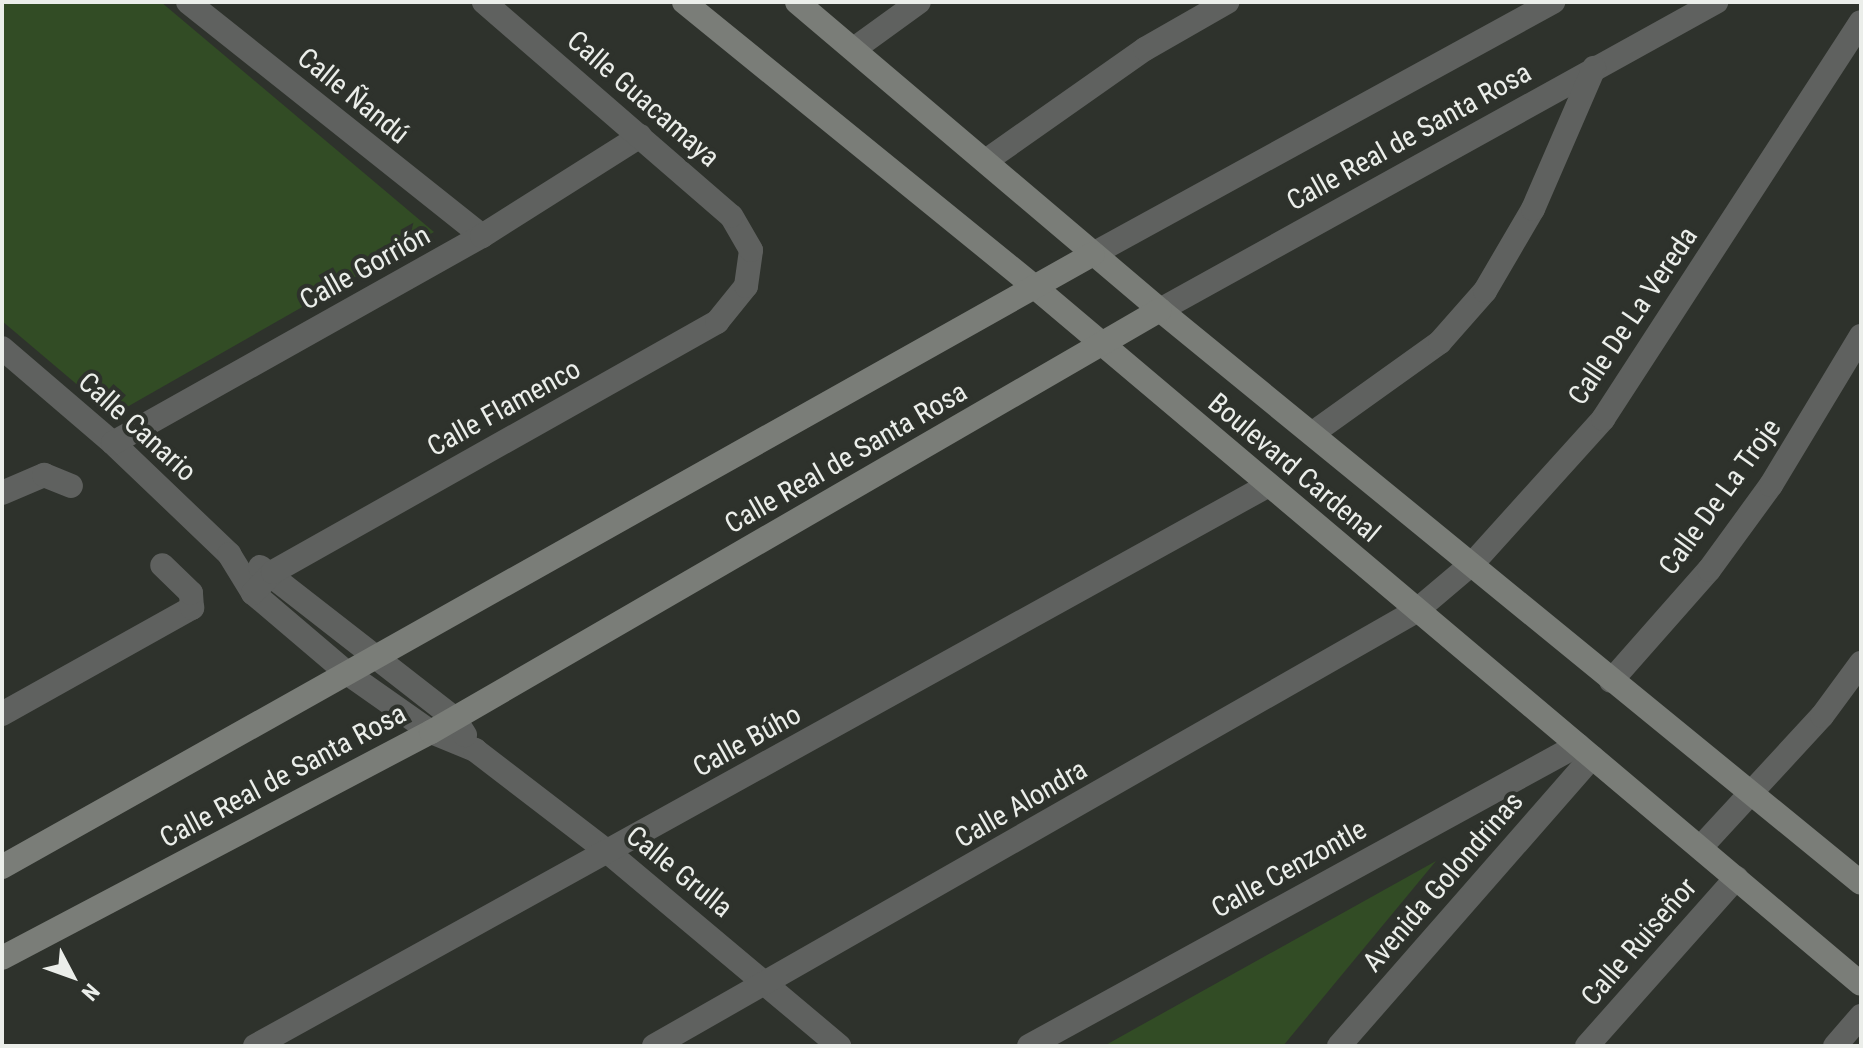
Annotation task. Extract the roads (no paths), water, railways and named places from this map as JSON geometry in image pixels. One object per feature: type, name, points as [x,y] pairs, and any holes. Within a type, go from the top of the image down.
[{"type":"street","name":"Calle Ñandú","points":[[188,2],[482,236]]},
{"type":"street","name":"Calle Guacamaya","points":[[484,2],[720,204],[751,250]]},
{"type":"street","name":"Boulevard Cardenal","points":[[684,2],[1036,288],[1861,984]]},
{"type":"street","name":"Boulevard Cardenal","points":[[797,2],[987,160],[1160,310],[1474,562],[1611,681],[1861,883]]},
{"type":"street","points":[[854,49],[919,2]]},
{"type":"street","points":[[987,160],[1145,49],[1227,2]]},
{"type":"street","name":"Calle Real de Santa Rosa","points":[[2,867],[1093,254],[1553,2]]},
{"type":"street","name":"Calle Real de Santa Rosa","points":[[2,958],[455,719],[1160,310],[1716,2]]},
{"type":"street","name":"Calle De La Vereda","points":[[1416,611],[1474,562],[1603,419],[1861,22]]},
{"type":"street","points":[[1313,433],[1440,342],[1485,291],[1533,209],[1594,68]]},
{"type":"street","name":"Calle Gorrión","points":[[113,443],[482,236],[640,136]]},
{"type":"street","name":"Calle Flamenco","points":[[253,593],[273,572],[717,322],[746,286],[751,250]]},
{"type":"street","name":"Calle De La Troje","points":[[1611,681],[1709,570],[1771,485],[1861,336]]},
{"type":"street","name":"Calle Canario","points":[[2,348],[113,443],[229,554],[253,593],[347,673],[431,732]]},
{"type":"street","points":[[2,493],[44,475],[71,486]]},
{"type":"street","name":"Calle Búho","points":[[255,1046],[1267,486]]},
{"type":"street","name":"Calle Canario","points":[[229,554],[273,572],[455,719]]},
{"type":"street","points":[[2,714],[192,608],[191,593],[162,565]]},
{"type":"street","name":"Calle Alondra","points":[[654,1046],[769,984],[1416,611]]},
{"type":"street","points":[[1701,847],[1822,716],[1861,663]]},
{"type":"street","name":"Calle Grulla","points":[[455,719],[475,750]]},
{"type":"street","name":"Calle Grulla","points":[[431,732],[475,750],[608,852],[769,984],[839,1046]]},
{"type":"street","name":"Calle Cenzontle","points":[[1029,1046],[1585,751]]},
{"type":"street","name":"Avenida Golondrinas","points":[[1339,1046],[1585,751]]},
{"type":"street","name":"Calle Ruiseñor","points":[[1587,1046],[1736,878]]},
{"type":"street","points":[[1835,1046],[1861,1016]]}]
